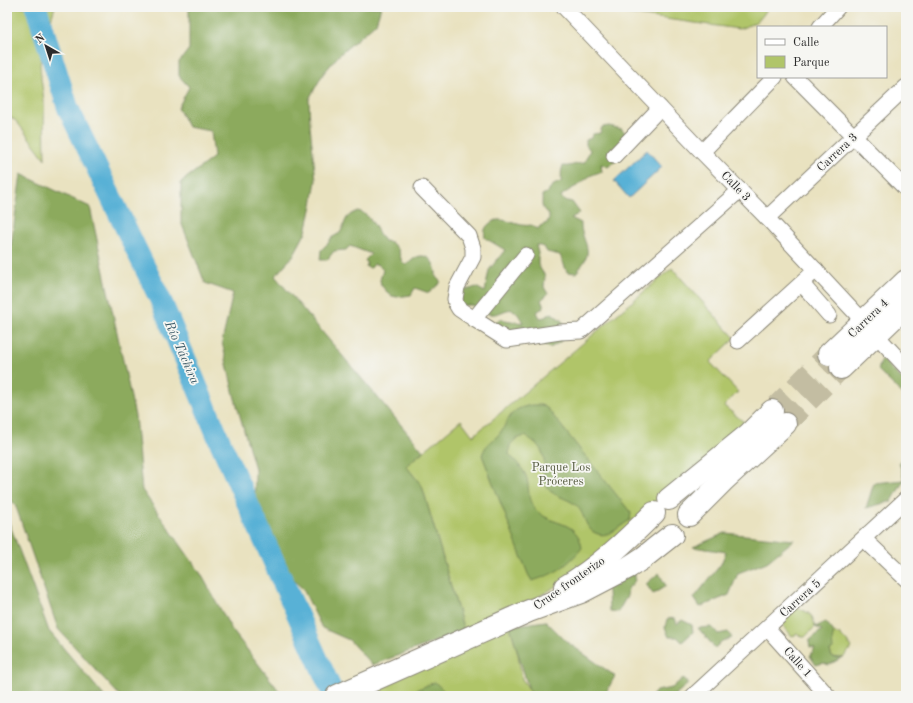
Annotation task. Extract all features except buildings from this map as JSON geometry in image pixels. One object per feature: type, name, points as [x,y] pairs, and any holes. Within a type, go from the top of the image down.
[{"type":"highway","name":"Carrera 4","points":[[835,361],[870,328],[906,281]]},
{"type":"highway","name":"Carrera 4","points":[[870,328],[906,306]]},
{"type":"highway","name":"Cruce fronterizo","points":[[778,418],[723,481],[689,515],[687,526],[683,530],[672,535],[629,567],[581,592],[530,611],[592,568],[623,544],[662,506],[749,434],[778,418]]},
{"type":"highway","points":[[672,535],[667,534],[658,528],[654,518],[662,506],[674,500],[686,506],[689,515]]},
{"type":"highway","points":[[337,696],[530,611]]},
{"type":"street","name":"Calle 3","points":[[564,7],[767,218],[906,367]]},
{"type":"street","points":[[821,26],[838,7]]},
{"type":"street","points":[[702,152],[774,78]]},
{"type":"street","points":[[796,78],[906,189]]},
{"type":"street","name":"Carrera 3","points":[[767,218],[854,136],[903,95]]},
{"type":"street","points":[[614,156],[660,108]]},
{"type":"street","points":[[422,188],[469,236],[473,248],[472,257],[457,287],[455,299],[456,304],[459,309],[507,340],[560,332],[581,331],[740,190]]},
{"type":"street","points":[[474,319],[526,255]]},
{"type":"street","points":[[738,341],[816,270]]},
{"type":"street","points":[[802,284],[829,315]]},
{"type":"street","name":"Carrera 5","points":[[693,696],[906,499]]},
{"type":"street","points":[[864,539],[906,579]]},
{"type":"street","name":"Calle 1","points":[[767,628],[828,696]]},
{"type":"green space","points":[[7,7],[55,7],[45,38],[40,64],[44,100],[45,159],[17,122],[7,114]]},
{"type":"green space","points":[[189,7],[381,7],[376,23],[339,55],[323,74],[309,99],[310,126],[316,180],[312,205],[306,232],[293,256],[275,276],[423,451],[406,466],[422,486],[464,631],[372,665],[349,640],[322,628],[303,589],[267,556],[254,528],[255,469],[234,395],[222,342],[233,293],[205,283],[181,222],[181,182],[214,157],[211,131],[188,127],[178,108],[189,87],[179,76],[179,62],[189,49]]},
{"type":"green space","points":[[610,7],[768,7],[760,19],[739,29],[614,12]]},
{"type":"green space","points":[[609,126],[622,129],[626,134],[614,162],[608,167],[601,164],[602,172],[591,175],[561,196],[563,200],[572,202],[580,213],[571,218],[581,223],[582,233],[587,246],[587,255],[584,262],[576,273],[567,272],[560,255],[547,252],[544,247],[536,245],[538,265],[545,276],[544,287],[548,294],[541,300],[544,307],[537,312],[540,318],[552,313],[567,327],[560,342],[550,348],[523,332],[523,328],[514,330],[507,335],[502,326],[495,327],[495,323],[499,319],[523,323],[515,311],[508,310],[490,314],[470,305],[460,306],[462,289],[476,287],[485,292],[489,270],[505,250],[485,238],[484,234],[486,227],[494,221],[499,220],[520,225],[531,225],[538,229],[540,226],[547,223],[549,215],[543,208],[542,195],[548,192],[550,188],[561,182],[561,172],[563,166],[584,163],[590,150],[586,145],[586,140],[591,138],[593,134],[600,133],[602,127]]},
{"type":"green space","points":[[21,174],[90,207],[135,416],[142,490],[201,574],[232,630],[280,692],[272,696],[120,696],[58,629],[15,504],[7,497],[7,275]]},
{"type":"green space","points":[[358,211],[370,219],[384,241],[391,242],[398,249],[402,262],[406,265],[417,257],[422,256],[429,258],[434,265],[436,277],[441,282],[429,293],[415,288],[411,295],[397,297],[392,296],[381,285],[380,280],[383,270],[379,265],[374,264],[371,268],[366,267],[367,263],[365,260],[371,254],[350,246],[346,250],[334,251],[327,260],[320,260],[321,250],[331,238],[340,233],[347,217]]},
{"type":"green space","name":"Parque Los Próceres","points":[[672,268],[735,338],[710,362],[738,392],[724,406],[749,426],[583,567],[547,592],[464,631],[422,486],[406,466],[461,420],[473,436]]},
{"type":"green space","points":[[882,359],[906,383],[906,398],[878,370]]},
{"type":"green space","points":[[532,405],[541,405],[547,408],[631,513],[630,520],[611,533],[602,535],[593,532],[577,506],[554,494],[546,487],[543,478],[544,457],[537,444],[525,436],[516,439],[510,445],[509,454],[525,473],[533,507],[544,516],[570,528],[575,532],[582,548],[560,569],[547,576],[532,581],[482,455],[486,447],[500,433],[515,411]]},
{"type":"green space","points":[[906,454],[906,480],[904,480],[899,462]]},
{"type":"green space","points":[[904,480],[892,501],[866,508],[874,483]]},
{"type":"green space","points":[[7,517],[49,631],[104,696],[7,696]]},
{"type":"green space","points":[[725,533],[794,540],[767,562],[738,573],[729,595],[700,607],[694,598],[721,564],[726,552],[693,547]]},
{"type":"green space","points":[[634,572],[634,581],[628,588],[627,596],[618,612],[609,611],[608,591],[602,585]]},
{"type":"green space","points":[[659,573],[666,586],[653,594],[646,584]]},
{"type":"green space","points":[[797,608],[810,614],[814,622],[815,627],[805,637],[801,637],[798,634],[792,636],[781,623]]},
{"type":"green space","points":[[675,618],[677,624],[682,620],[692,625],[693,632],[682,642],[677,637],[669,637],[665,627],[667,619]]},
{"type":"green space","points":[[546,621],[567,642],[615,676],[604,696],[534,696],[529,690],[510,626]]},
{"type":"green space","points":[[826,622],[834,632],[832,640],[833,649],[830,651],[832,657],[841,658],[829,665],[823,663],[816,665],[810,656],[815,648],[810,647],[809,641],[822,630],[815,627]]},
{"type":"green space","points":[[510,626],[518,654],[522,679],[534,696],[449,696],[447,694],[418,689],[409,696],[349,696]]},
{"type":"green space","points":[[712,627],[718,634],[728,632],[732,638],[722,641],[715,648],[698,628]]},
{"type":"green space","points":[[834,632],[837,635],[839,633],[852,647],[843,658],[842,657],[838,660],[832,657],[830,651],[832,649],[830,636]]},
{"type":"green space","points":[[683,678],[688,684],[676,694],[676,696],[652,696],[656,691],[672,688]]},
{"type":"green space","points":[[435,682],[449,696],[409,696],[418,689]]},
{"type":"water","points":[[647,150],[662,167],[629,198],[614,181]]},
{"type":"waterway","name":"Río Táchira","points":[[36,7],[68,108],[161,301],[221,444],[334,696]]},
{"type":"tunnel","points":[[772,411],[829,354]]},
{"type":"tunnel","points":[[785,424],[841,368]]}]
